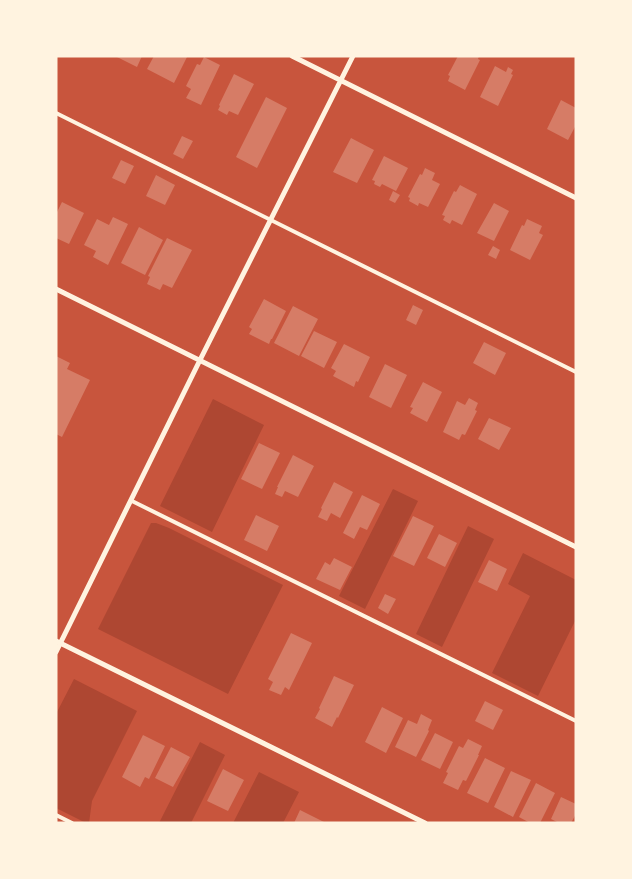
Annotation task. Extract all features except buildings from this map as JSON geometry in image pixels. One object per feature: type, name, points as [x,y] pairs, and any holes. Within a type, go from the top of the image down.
[{"type":"street","points":[[292,56],[576,198]]},
{"type":"street","points":[[56,652],[59,642],[132,501],[200,360],[353,56]]},
{"type":"street","points":[[56,289],[576,547]]},
{"type":"street","points":[[59,642],[425,823]]},
{"type":"lane","points":[[56,112],[576,372]]},
{"type":"lane","points":[[132,501],[576,721]]},
{"type":"lane","points":[[56,815],[72,823]]},
{"type":"shaded area","points":[[213,399],[264,425],[212,532],[160,506]]},
{"type":"shaded area","points":[[393,489],[418,501],[365,609],[339,596]]},
{"type":"shaded area","points":[[151,523],[169,528],[283,585],[228,694],[98,629]]},
{"type":"shaded area","points":[[468,526],[494,539],[442,647],[416,634]]},
{"type":"shaded area","points":[[523,553],[576,580],[576,619],[538,696],[492,673],[530,596],[508,584]]},
{"type":"shaded area","points":[[74,679],[137,711],[92,801],[89,823],[56,808],[56,714]]},
{"type":"shaded area","points":[[200,742],[225,755],[191,823],[159,823]]},
{"type":"shaded area","points":[[259,772],[299,792],[283,823],[233,823]]}]
